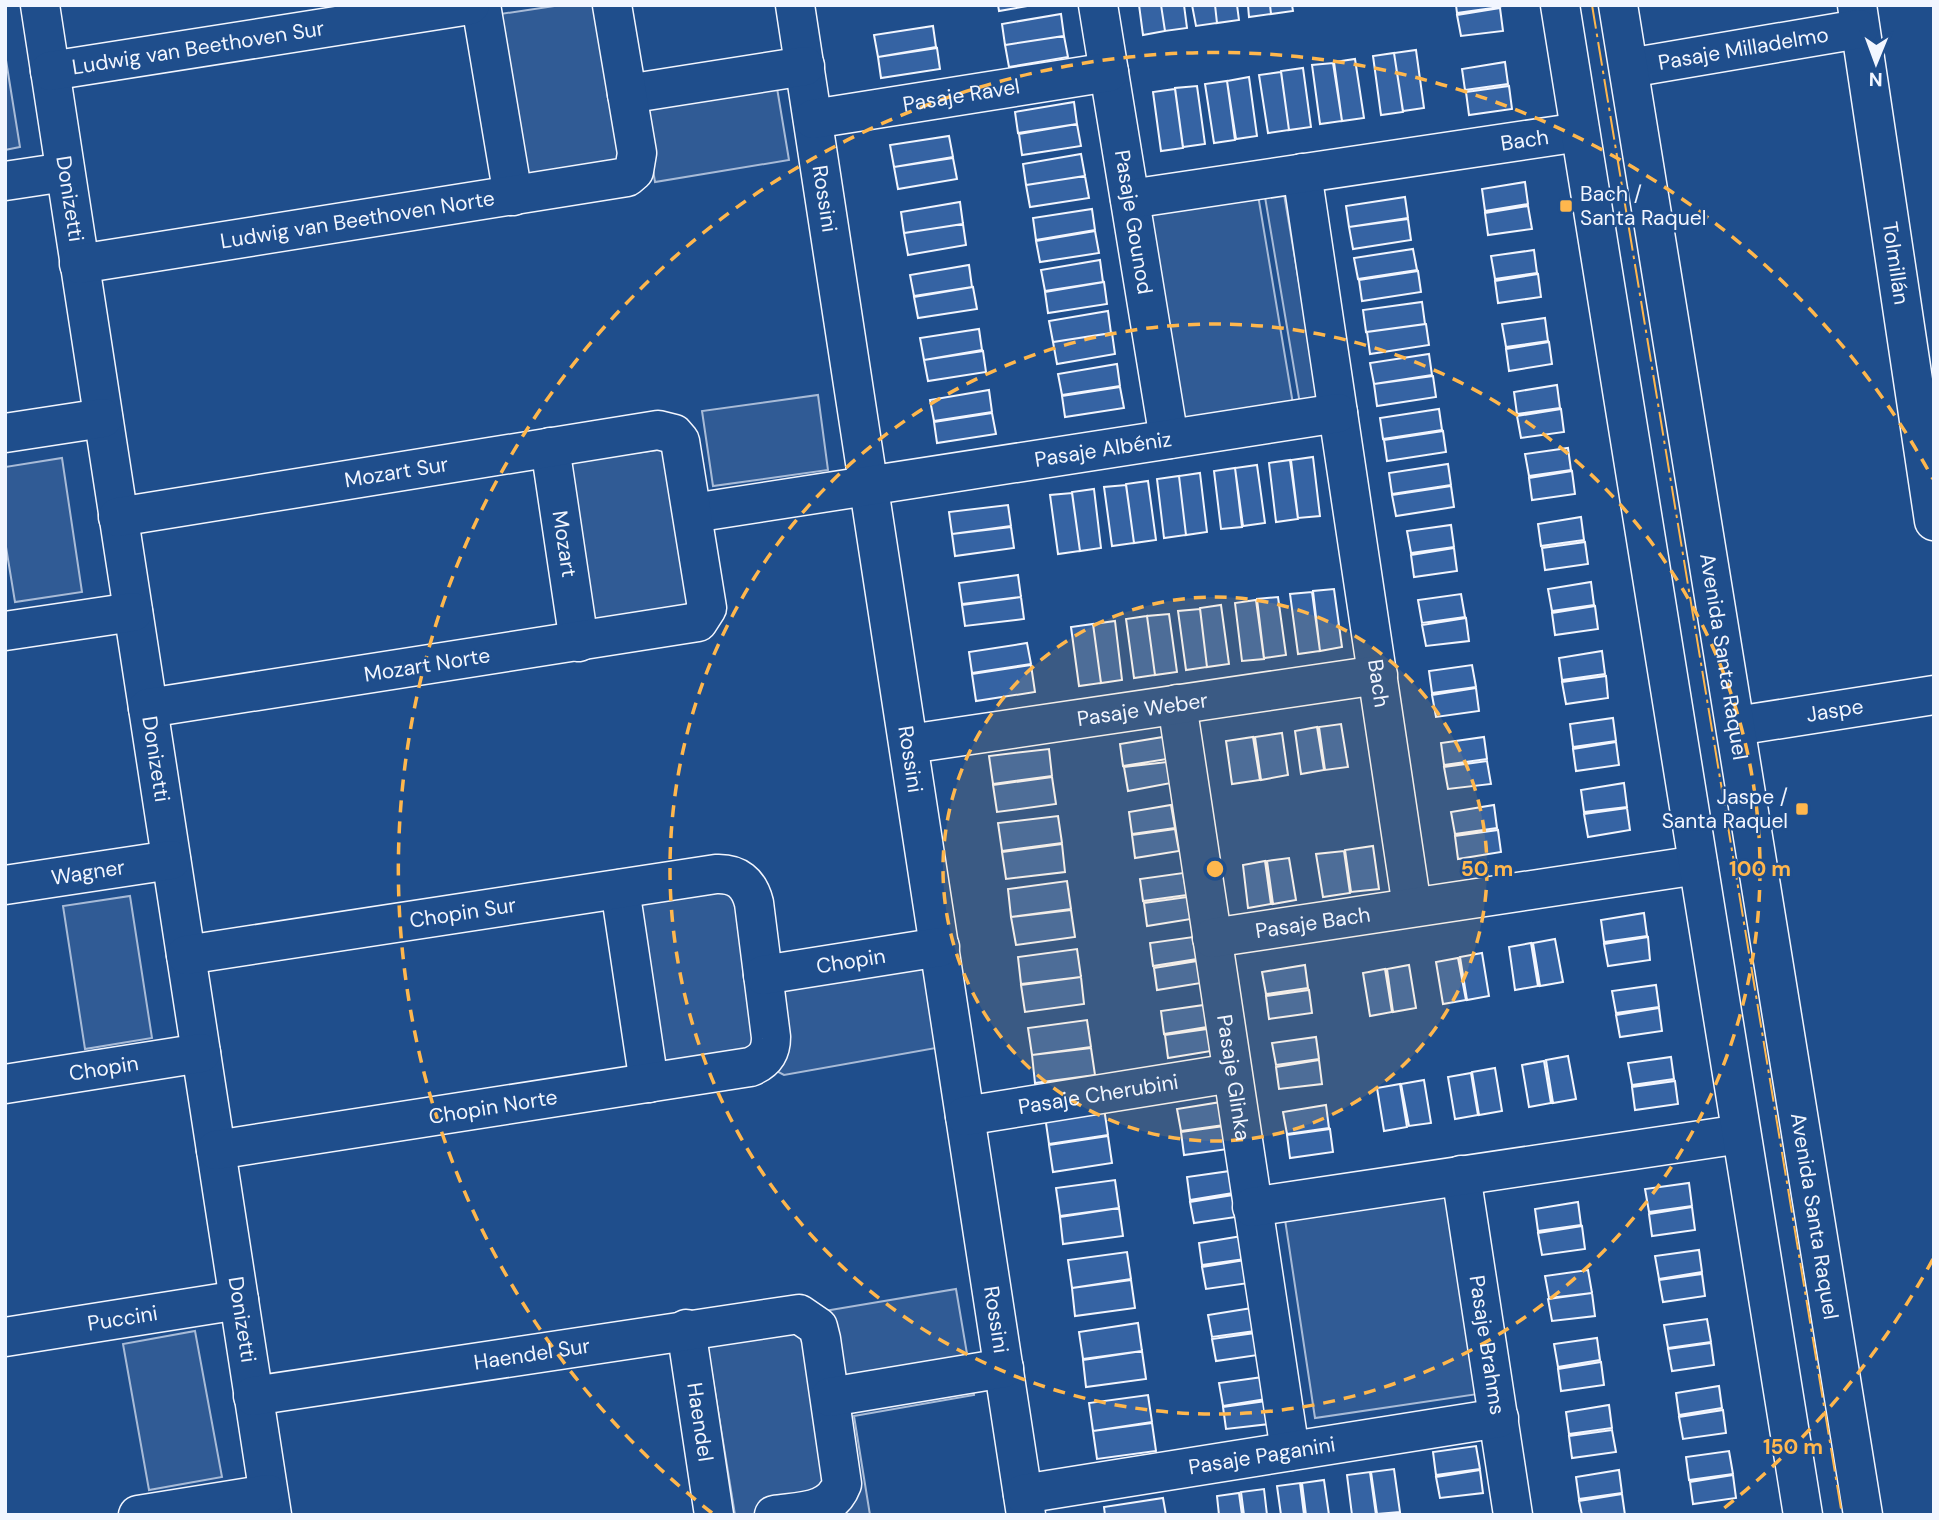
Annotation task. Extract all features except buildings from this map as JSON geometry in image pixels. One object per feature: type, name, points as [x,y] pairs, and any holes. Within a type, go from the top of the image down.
[{"type":"street","name":"Donizetti","points":[[40,5],[270,1504]]},
{"type":"street","name":"Ludwig van Beethoven Sur","points":[[50,71],[470,5]]},
{"type":"street","points":[[481,5],[513,196]]},
{"type":"street","points":[[612,5],[627,94],[805,65]]},
{"type":"street","name":"Rossini","points":[[795,5],[1025,1504]]},
{"type":"street","name":"Pasaje Gounod","points":[[1098,5],[1169,439]]},
{"type":"street","points":[[1560,5],[1803,1515]]},
{"type":"street","name":"Avenida Santa Raquel","points":[[1618,5],[1863,1515]]},
{"type":"street","name":"Pasaje Milladelmo","points":[[1629,68],[1858,17]]},
{"type":"street","name":"Tolmillán","points":[[1858,17],[1934,521]]},
{"type":"street","name":"Pasaje Ravel","points":[[813,119],[1109,72]]},
{"type":"street","name":"Ludwig van Beethoven Norte","points":[[79,264],[618,180],[634,171],[637,153],[627,94]]},
{"type":"street","name":"Bach","points":[[1130,199],[1580,132]]},
{"type":"street","points":[[5,181],[65,172]]},
{"type":"street","name":"Bach","points":[[1302,173],[1412,907]]},
{"type":"street","name":"Pasaje Albéniz","points":[[869,483],[1338,413]]},
{"type":"street","points":[[5,433],[103,418]]},
{"type":"street","name":"Mozart Sur","points":[[118,517],[657,430],[674,434],[680,441],[692,513]]},
{"type":"street","name":"Mozart","points":[[550,447],[579,642]]},
{"type":"street","points":[[692,513],[869,483]]},
{"type":"street","name":"Mozart Norte","points":[[148,708],[690,625],[703,616],[707,608],[692,513]]},
{"type":"street","points":[[5,631],[133,612]]},
{"type":"street","name":"Pasaje Weber","points":[[909,744],[1378,675]]},
{"type":"street","name":"Jaspe","points":[[1736,726],[1934,695]]},
{"type":"street","name":"Pasaje Glinka","points":[[1177,704],[1290,1451]]},
{"type":"street","name":"Wagner","points":[[5,885],[171,860]]},
{"type":"street","points":[[1412,907],[1698,865]]},
{"type":"street","name":"Chopin Sur","points":[[186,955],[716,874],[740,879],[752,894],[763,975]]},
{"type":"street","points":[[620,889],[649,1083]]},
{"type":"street","name":"Pasaje Bach","points":[[1212,938],[1412,907]]},
{"type":"street","name":"Chopin","points":[[763,975],[940,947]]},
{"type":"street","name":"Chopin Norte","points":[[216,1150],[750,1068],[766,1057],[771,1037],[763,975]]},
{"type":"street","name":"Chopin","points":[[5,1084],[201,1053]]},
{"type":"street","name":"Pasaje Cherubini","points":[[965,1116],[1232,1073]]},
{"type":"street","points":[[1252,1207],[1741,1134]]},
{"type":"street","name":"Pasaje Brahms","points":[[1461,1175],[1513,1515]]},
{"type":"street","name":"Puccini","points":[[5,1337],[239,1300]]},
{"type":"street","name":"Haendel Sur","points":[[254,1396],[787,1314],[799,1314],[818,1327],[830,1396]]},
{"type":"street","name":"Haendel","points":[[686,1329],[714,1515]]},
{"type":"street","points":[[774,1515],[820,1508],[838,1495],[842,1472],[830,1396],[1004,1367]]},
{"type":"street","name":"Pasaje Paganini","points":[[1025,1504],[1290,1451],[1499,1419]]},
{"type":"street","points":[[138,1515],[270,1504]]},
{"type":"shaded area","points":[[561,5],[601,5],[627,159],[518,175],[494,15]]},
{"type":"shaded area","points":[[5,54],[20,147],[5,150]]},
{"type":"shaded area","points":[[776,82],[789,160],[655,182],[642,104]]},
{"type":"shaded area","points":[[1284,194],[1320,406],[1301,410],[1265,197]]},
{"type":"shaded area","points":[[1258,195],[1294,410],[1183,429],[1147,213]]},
{"type":"shaded area","points":[[818,395],[828,470],[713,486],[702,411]]},
{"type":"shaded area","points":[[666,449],[693,608],[590,622],[564,462]]},
{"type":"shaded area","points":[[62,458],[82,592],[15,602],[5,541],[5,467]]},
{"type":"shaded area","points":[[723,883],[741,897],[755,987],[927,958],[936,1048],[784,1075],[750,1057],[663,1069],[631,897]]},
{"type":"shaded area","points":[[130,896],[152,1038],[85,1049],[63,906]]},
{"type":"shaded area","points":[[1448,1188],[1478,1394],[1315,1418],[1284,1213]]},
{"type":"shaded area","points":[[956,1289],[974,1395],[854,1416],[870,1515],[735,1515],[705,1331]]},
{"type":"shaded area","points":[[195,1331],[222,1477],[149,1490],[123,1344]]},
{"type":"power","points":[[1592,5],[1842,1515]]},
{"type":"place","name":"Bach / Santa Raquel","points":[[1566,206]]},
{"type":"place","name":"Jaspe / Santa Raquel","points":[[1802,809]]}]
